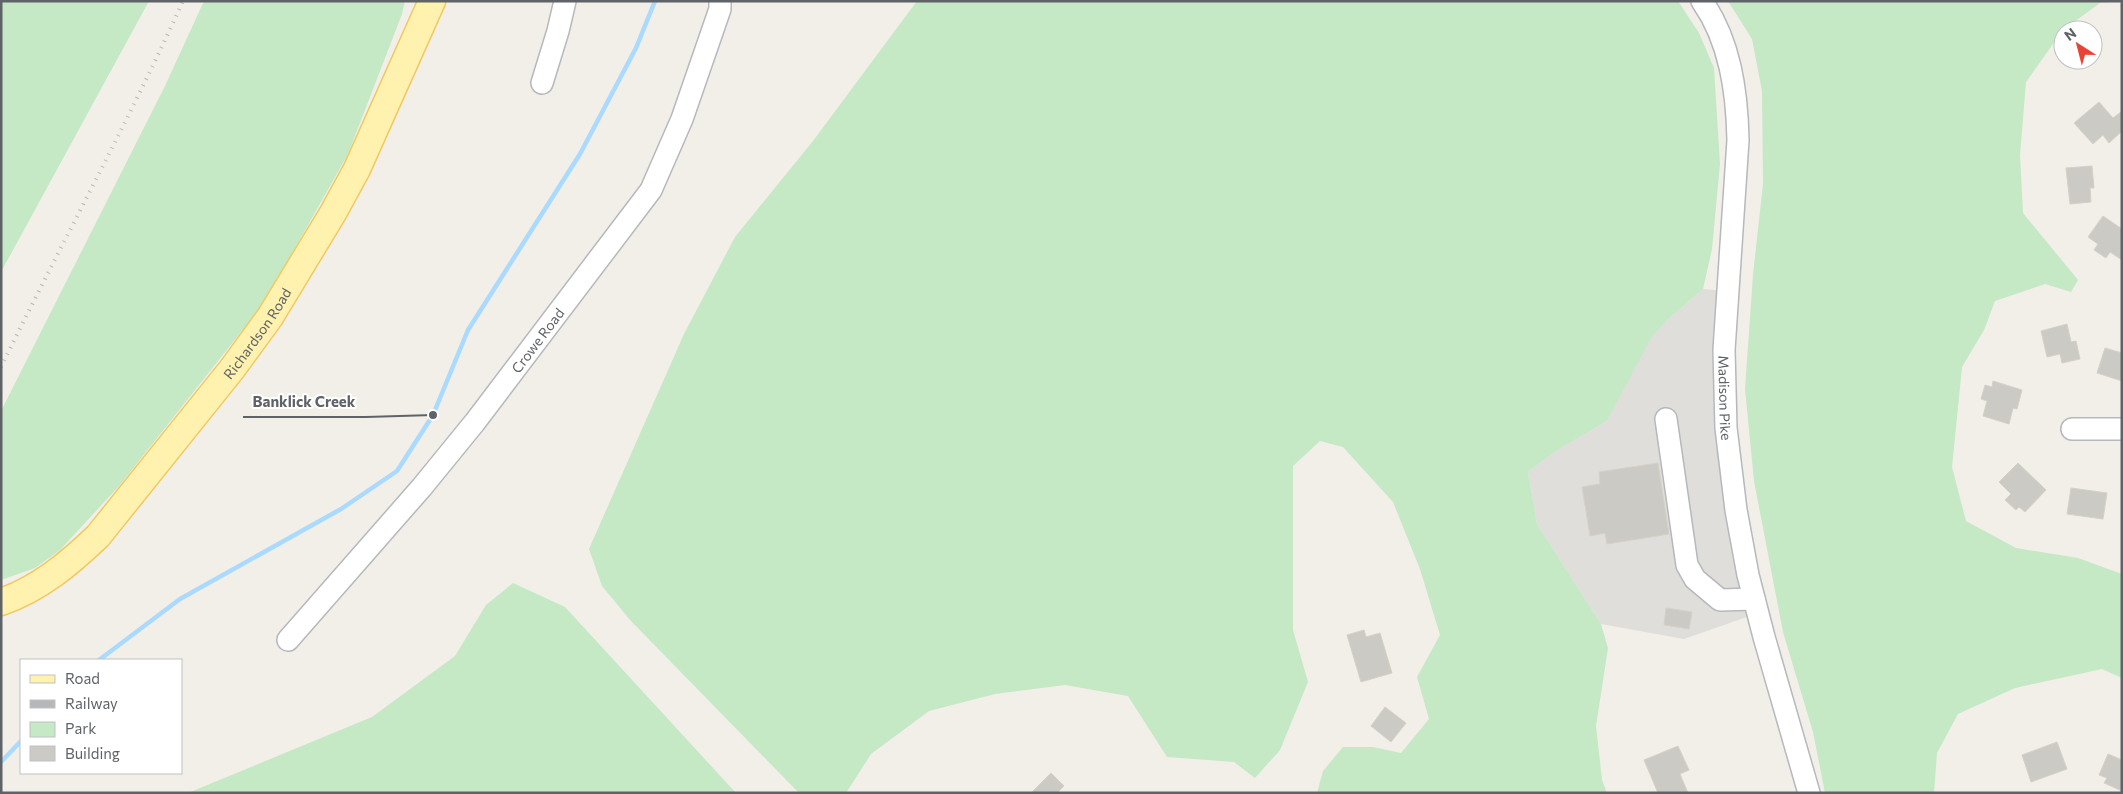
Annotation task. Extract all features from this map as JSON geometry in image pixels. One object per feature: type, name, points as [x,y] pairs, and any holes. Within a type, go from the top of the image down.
[{"type":"main road","name":"Richardson Road","points":[[1,602],[17,597],[43,582],[75,559],[98,536],[232,369],[270,317],[333,213],[356,168],[432,1]]},
{"type":"street","points":[[542,83],[565,1]]},
{"type":"street","name":"Crowe Road","points":[[288,640],[422,487],[475,422],[651,190],[682,119],[720,9],[720,1]]},
{"type":"street","name":"Madison Pike","points":[[1702,1],[1720,32],[1733,78],[1737,107],[1738,140],[1724,350],[1726,428],[1736,510],[1754,599],[1809,793]]},
{"type":"street","points":[[1666,419],[1687,565],[1695,579],[1720,600],[1754,599]]},
{"type":"street","points":[[2072,429],[2122,429]]},
{"type":"shaded area","points":[[1703,289],[1728,291],[1724,350],[1758,613],[1684,639],[1601,624],[1537,524],[1528,472],[1556,451],[1607,421],[1650,338],[1667,320]]},
{"type":"green space","points":[[1,1],[149,1],[1,272]]},
{"type":"green space","points":[[204,1],[405,1],[402,14],[348,154],[264,303],[119,486],[60,550],[35,568],[1,580],[1,411],[165,86]]},
{"type":"green space","points":[[917,1],[1678,1],[1699,33],[1714,68],[1720,164],[1712,249],[1703,289],[1667,320],[1651,338],[1607,421],[1556,451],[1528,472],[1537,524],[1601,624],[1608,648],[1596,726],[1602,780],[1607,793],[1317,793],[1323,771],[1343,747],[1373,747],[1401,753],[1429,719],[1417,677],[1440,635],[1420,569],[1393,502],[1343,447],[1320,441],[1293,466],[1293,630],[1308,682],[1280,750],[1255,778],[1234,762],[1167,757],[1128,696],[1065,685],[995,694],[929,711],[871,754],[846,793],[799,793],[631,621],[602,586],[589,549],[684,334],[735,237],[813,141]]},
{"type":"green space","points":[[1728,1],[2122,1],[2100,3],[2077,20],[2053,20],[2053,44],[2026,82],[2020,155],[2023,213],[2078,280],[2071,292],[2045,284],[1995,301],[1984,330],[1962,367],[1952,467],[1966,521],[2016,548],[2078,558],[2122,574],[2122,678],[2102,669],[2015,688],[1958,714],[1937,753],[1934,793],[1825,793],[1813,732],[1783,632],[1754,481],[1745,389],[1753,275],[1763,184],[1762,91],[1752,39]]},
{"type":"green space","points":[[513,583],[565,607],[736,793],[188,793],[372,717],[455,656],[486,605]]},
{"type":"building","points":[[2099,102],[2113,118],[2122,111],[2122,131],[2109,143],[2103,135],[2093,144],[2074,123]]},
{"type":"building","points":[[2092,166],[2094,188],[2090,188],[2091,202],[2070,204],[2066,168]]},
{"type":"building","points":[[2103,216],[2122,229],[2122,260],[2110,252],[2106,258],[2094,250],[2098,244],[2088,237]]},
{"type":"building","points":[[2067,324],[2071,342],[2076,341],[2080,359],[2062,363],[2060,354],[2047,357],[2041,331]]},
{"type":"building","points":[[2105,348],[2122,353],[2122,381],[2097,373]]},
{"type":"building","points":[[1993,381],[2022,390],[2017,409],[2013,408],[2009,424],[1983,416],[1987,401],[1981,399],[1985,385],[1992,387]]},
{"type":"building","points":[[1658,463],[1669,534],[1607,544],[1605,533],[1590,536],[1582,487],[1600,484],[1599,472]]},
{"type":"building","points":[[2018,463],[2046,490],[2025,512],[2019,507],[2016,510],[2005,500],[2011,494],[1999,482]]},
{"type":"building","points":[[2071,488],[2107,493],[2103,519],[2067,514]]},
{"type":"building","points":[[1666,608],[1692,612],[1689,629],[1664,625]]},
{"type":"building","points":[[1364,630],[1366,637],[1380,633],[1392,673],[1361,682],[1347,635]]},
{"type":"building","points":[[1385,707],[1406,723],[1391,742],[1371,726]]},
{"type":"building","points":[[2057,742],[2067,769],[2031,782],[2022,755]]},
{"type":"building","points":[[1678,746],[1689,770],[1680,774],[1688,793],[1658,793],[1644,760]]},
{"type":"building","points":[[2108,754],[2122,760],[2122,791],[2104,783],[2107,778],[2099,775]]},
{"type":"building","points":[[1051,773],[1064,786],[1057,793],[1031,793]]},
{"type":"waterway","points":[[100,659],[180,599],[341,509],[397,471],[433,415],[468,330],[580,154],[636,48],[655,1]]},
{"type":"waterway","points":[[1,762],[20,742]]},
{"type":"railway","points":[[1,367],[117,139],[183,1]]},
{"type":"place","name":"Banklick Creek","points":[[433,415]]}]
